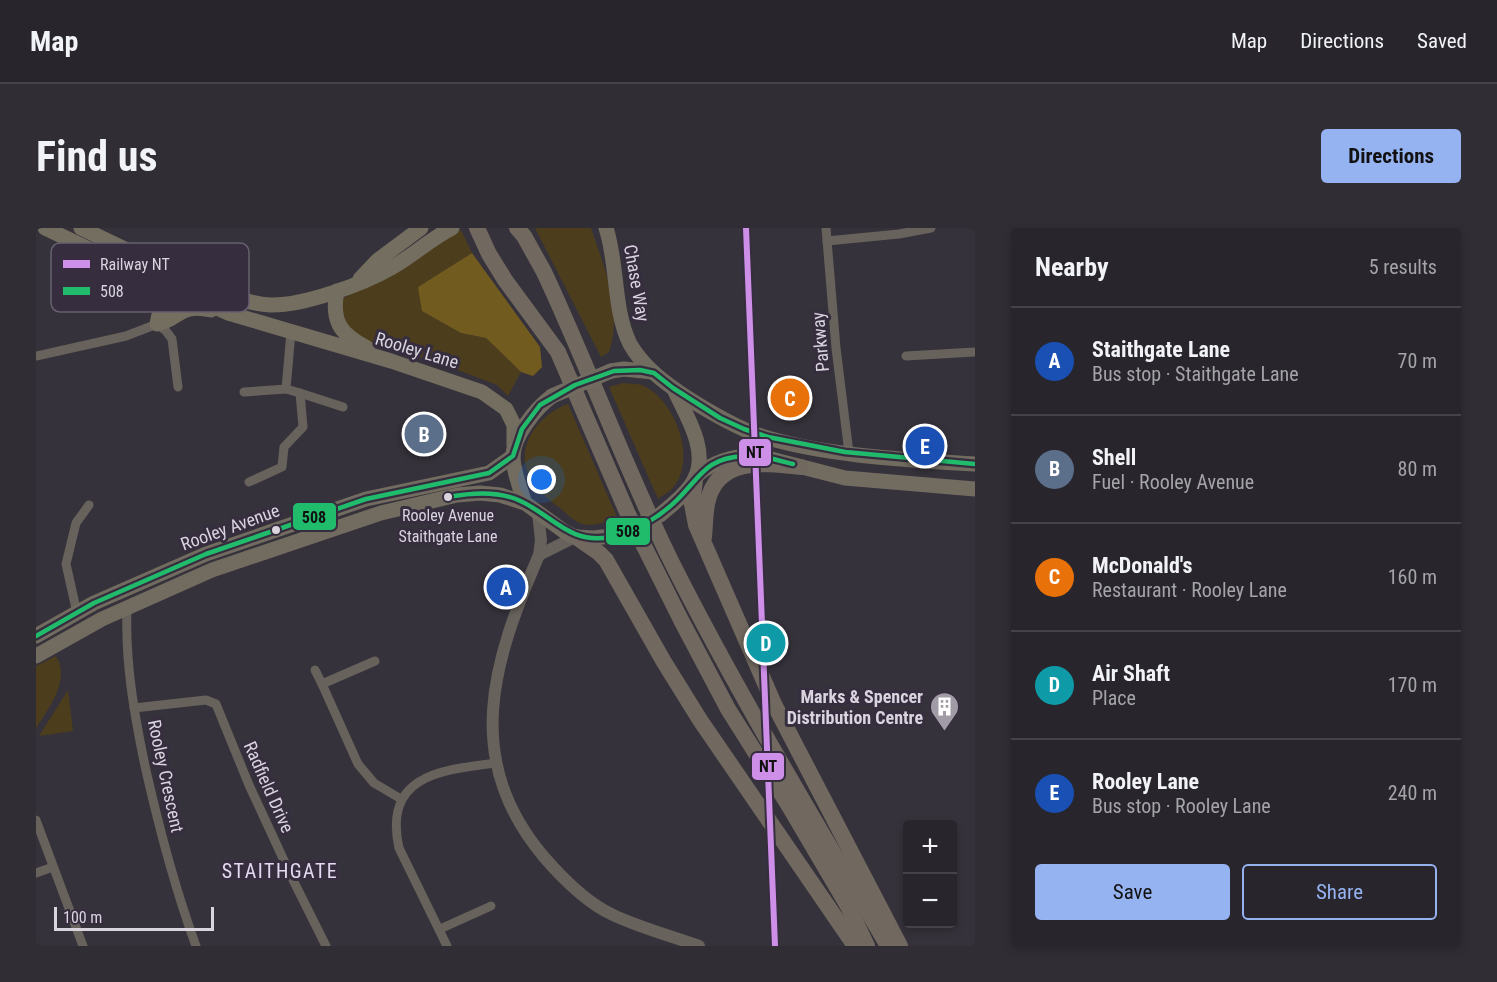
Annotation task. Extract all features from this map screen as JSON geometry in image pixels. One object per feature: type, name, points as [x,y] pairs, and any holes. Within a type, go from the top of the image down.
[{"type":"highway","points":[[477,228],[505,280],[558,352],[627,512],[681,620],[728,709],[849,908],[867,946]]},
{"type":"highway","points":[[517,228],[544,272],[644,502],[697,612],[741,694],[888,946]]},
{"type":"highway","name":"Chase Way","points":[[606,228],[610,240],[621,313],[628,338],[636,352],[653,372]]},
{"type":"highway","points":[[855,946],[700,720],[606,560],[525,503],[515,472],[514,451],[540,405],[552,396],[611,371],[624,369],[653,372],[674,389],[711,412],[757,434],[786,442],[909,460],[975,464]]},
{"type":"highway","points":[[674,389],[697,444],[692,496],[694,516],[704,541],[774,704],[900,946]]},
{"type":"highway","name":"Rooley Avenue","points":[[36,636],[94,603],[206,554],[366,499],[489,473],[514,451]]},
{"type":"highway","points":[[576,537],[612,536],[660,515],[674,503],[705,468],[719,461],[746,455],[759,456],[845,478],[975,489]]},
{"type":"highway","points":[[704,541],[707,502],[715,484],[724,474],[736,467],[748,464],[769,463],[801,467]]},
{"type":"highway","name":"Rooley Avenue","points":[[36,656],[102,619],[212,570],[396,508],[457,495],[480,493],[500,495],[525,503]]},
{"type":"main road","points":[[45,228],[76,243]]},
{"type":"main road","points":[[81,228],[113,243]]},
{"type":"main road","points":[[356,283],[378,260],[421,228]]},
{"type":"main road","points":[[249,302],[286,304],[313,299],[337,291],[391,268],[452,228]]},
{"type":"main road","points":[[337,291],[335,311],[337,321],[345,334],[356,343],[391,361]]},
{"type":"main road","points":[[162,312],[158,316],[157,324],[166,322],[180,312]]},
{"type":"main road","points":[[223,312],[228,313]]},
{"type":"main road","name":"Rooley Lane","points":[[228,313],[391,361],[482,392],[506,409],[514,425],[514,451]]},
{"type":"street","name":"Parkway","points":[[826,228],[849,453]]},
{"type":"street","points":[[827,241],[878,237],[931,228]]},
{"type":"street","points":[[36,356],[126,336],[157,324],[172,339],[178,387]]},
{"type":"street","points":[[286,388],[291,332]]},
{"type":"street","points":[[906,356],[975,352]]},
{"type":"street","points":[[244,392],[286,388],[343,407]]},
{"type":"street","points":[[249,482],[282,467],[284,447],[303,427],[300,393]]},
{"type":"street","points":[[76,613],[66,564],[75,523],[89,505]]},
{"type":"street","points":[[538,513],[541,540],[539,555],[510,630],[495,683],[492,722],[496,763],[507,798],[532,843],[566,884],[612,915],[699,946]]},
{"type":"street","points":[[539,555],[576,537]]},
{"type":"street","name":"Rooley Crescent","points":[[127,608],[126,638],[129,679],[156,817],[176,889],[196,946]]},
{"type":"street","points":[[322,684],[375,661]]},
{"type":"street","points":[[315,670],[358,764],[374,783],[401,799]]},
{"type":"street","name":"Radfield Drive","points":[[134,708],[206,700],[216,704],[268,828],[326,946]]},
{"type":"street","points":[[447,946],[399,848],[396,833],[401,799],[412,786],[437,772],[496,763]]},
{"type":"street","points":[[36,820],[83,946]]},
{"type":"street","points":[[36,873],[53,867]]},
{"type":"street","points":[[440,929],[491,906]]},
{"type":"shaded area","points":[[535,228],[591,228],[606,273],[613,305],[613,337],[609,352],[601,357]]},
{"type":"shaded area","points":[[461,230],[472,253],[418,287],[461,333],[486,338],[521,372],[508,396],[497,385],[437,362],[370,344],[353,333],[346,324],[340,303],[345,297],[378,282],[449,234]]},
{"type":"shaded area","points":[[472,253],[540,347],[542,367],[533,376],[521,372],[486,338],[461,333],[422,311],[418,287]]},
{"type":"shaded area","points":[[623,383],[644,386],[657,395],[675,420],[680,435],[683,466],[679,479],[670,491],[658,499],[609,387]]},
{"type":"shaded area","points":[[568,404],[617,517],[600,523],[587,525],[579,523],[540,492],[527,471],[526,449],[534,430],[549,414]]},
{"type":"shaded area","points":[[56,656],[60,665],[60,684],[36,728],[36,666]]},
{"type":"shaded area","points":[[68,690],[73,731],[39,736]]},
{"type":"rail line","name":"NT","points":[[746,228],[775,946]]},
{"type":"transit line","name":"508","points":[[36,636],[94,603],[206,554],[366,499],[489,473],[513,456],[522,429],[540,405],[575,385],[614,371],[640,370],[654,373],[720,418],[768,437],[845,452],[975,464]]},
{"type":"transit line","name":"508","points":[[448,497],[465,494],[508,496],[528,505],[571,532],[595,538],[610,537],[638,528],[655,518],[678,499],[705,470],[721,460],[750,456],[793,464]]},
{"type":"place","name":"McDonald's","points":[[790,398]]},
{"type":"place","name":"Shell","points":[[424,434]]},
{"type":"place","name":"Rooley Lane","points":[[925,446]]},
{"type":"place","name":"Rooley Avenue Staithgate Lane","points":[[448,497]]},
{"type":"place","name":"Staithgate Lane","points":[[506,587]]},
{"type":"place","name":"Air Shaft","points":[[766,643]]},
{"type":"place","name":"Marks & Spencer Distribution Centre","points":[[944,732]]},
{"type":"district","name":"STAITHGATE","points":[[280,871]]}]
